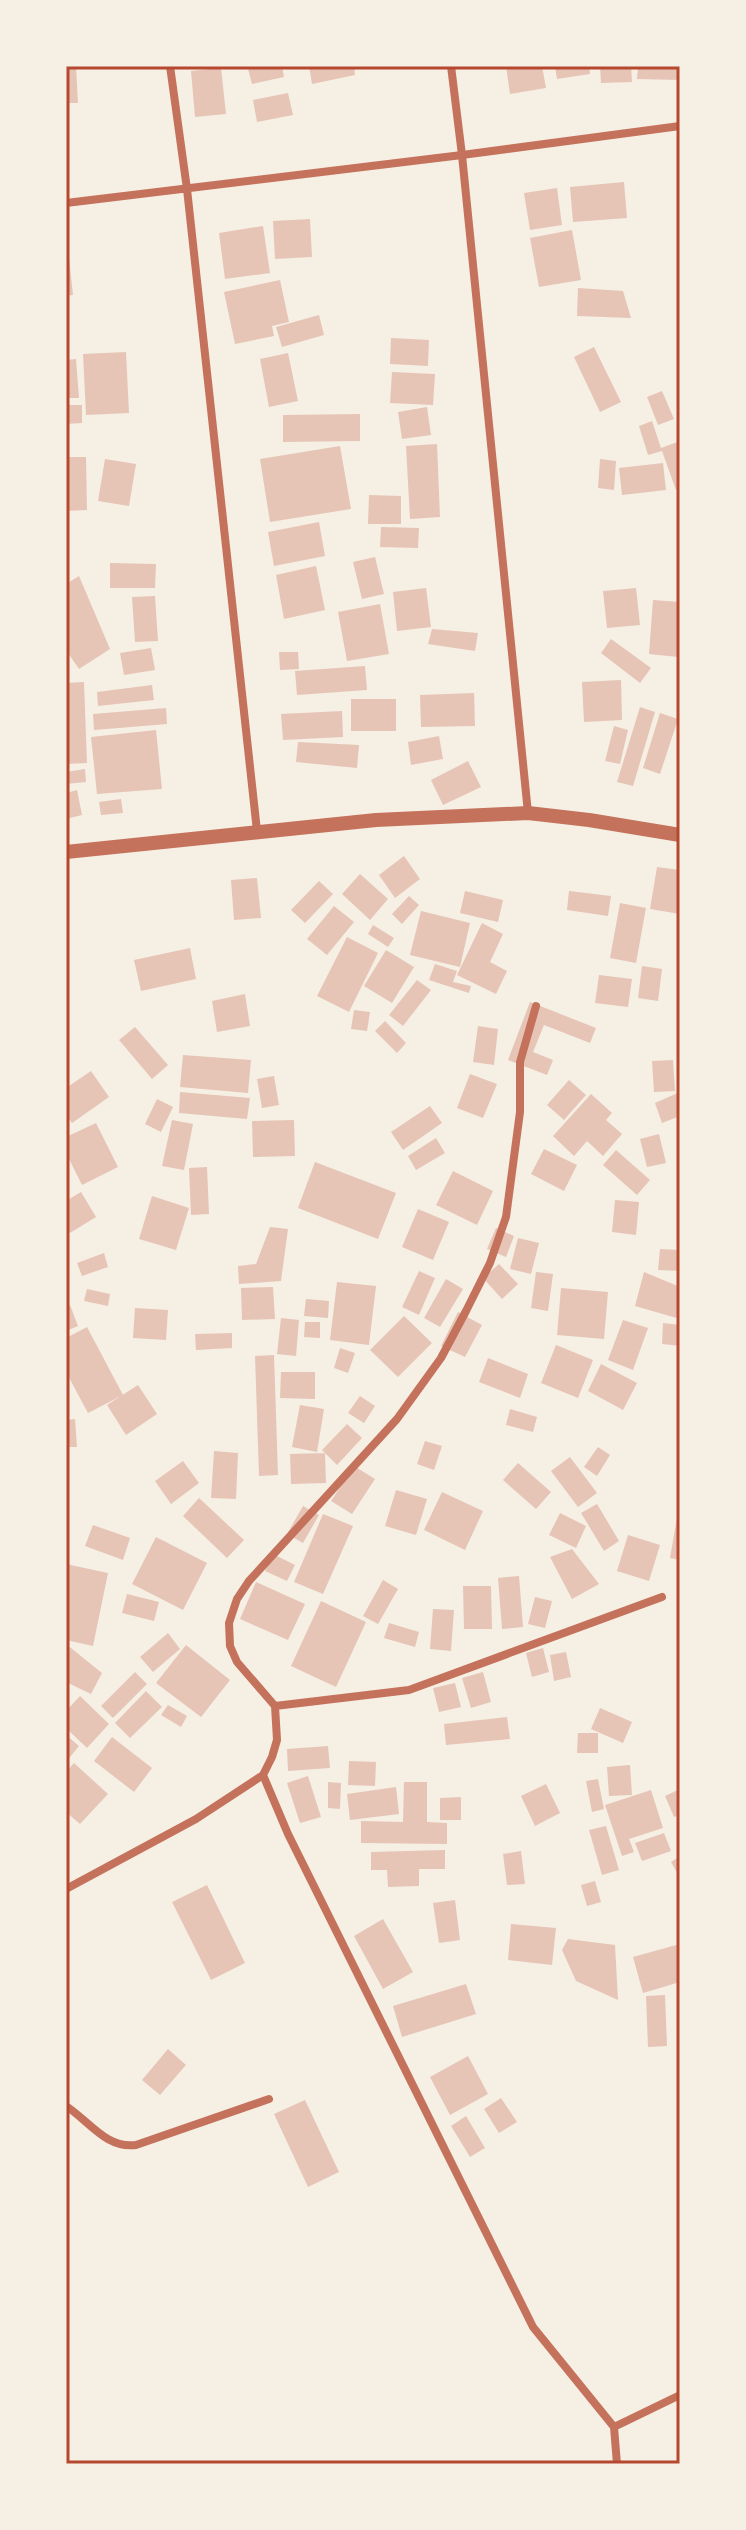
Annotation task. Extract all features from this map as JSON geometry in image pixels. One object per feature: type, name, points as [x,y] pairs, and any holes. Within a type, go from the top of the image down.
[{"type":"street","points":[[170,66],[187,189],[257,831]]},
{"type":"street","points":[[451,66],[528,813]]},
{"type":"street","points":[[66,203],[680,126]]},
{"type":"street","points":[[66,852],[376,820],[528,813],[680,835]]},
{"type":"street","points":[[66,1889],[196,1819],[263,1775],[277,1740],[275,1706],[237,1662],[230,1646],[229,1623],[237,1599],[249,1581],[397,1419],[441,1358],[466,1311],[490,1263],[506,1217],[520,1112],[520,1062],[536,1006]]},
{"type":"street","points":[[275,1706],[409,1690],[662,1597]]},
{"type":"street","points":[[263,1775],[288,1834],[533,2327],[614,2427],[617,2464]]},
{"type":"street","points":[[66,2106],[111,2142],[124,2147],[269,2099]]},
{"type":"street","points":[[614,2427],[680,2395]]},
{"type":"building","points":[[66,66],[76,66],[78,103],[66,103]]},
{"type":"building","points":[[282,66],[284,77],[252,84],[248,69]]},
{"type":"building","points":[[309,66],[354,66],[355,75],[312,84]]},
{"type":"building","points":[[506,66],[542,66],[546,88],[510,94]]},
{"type":"building","points":[[555,66],[589,66],[590,74],[557,79]]},
{"type":"building","points":[[600,66],[631,66],[632,82],[601,83]]},
{"type":"building","points":[[638,66],[680,66],[680,80],[637,79]]},
{"type":"building","points":[[221,68],[226,114],[195,117],[191,71]]},
{"type":"building","points":[[288,93],[293,115],[257,122],[253,100]]},
{"type":"building","points":[[624,182],[627,218],[573,222],[570,187]]},
{"type":"building","points":[[557,188],[562,225],[530,230],[524,193]]},
{"type":"building","points":[[310,219],[312,257],[275,259],[273,221]]},
{"type":"building","points":[[263,226],[270,273],[225,279],[219,233]]},
{"type":"building","points":[[572,230],[581,280],[539,287],[530,238]]},
{"type":"building","points":[[66,248],[73,295],[66,296]]},
{"type":"building","points":[[280,280],[289,322],[272,326],[274,336],[235,344],[224,292]]},
{"type":"building","points":[[578,288],[623,291],[631,318],[577,316]]},
{"type":"building","points":[[319,315],[324,335],[282,347],[276,327]]},
{"type":"building","points":[[391,338],[429,340],[428,366],[390,364]]},
{"type":"building","points":[[594,347],[621,402],[600,412],[574,357]]},
{"type":"building","points":[[126,352],[129,413],[86,415],[83,354]]},
{"type":"building","points":[[288,353],[298,401],[269,407],[260,359]]},
{"type":"building","points":[[76,359],[79,398],[66,398],[66,360]]},
{"type":"building","points":[[392,372],[435,374],[433,405],[390,403]]},
{"type":"building","points":[[662,391],[674,419],[658,425],[647,397]]},
{"type":"building","points":[[66,405],[82,405],[82,423],[66,424]]},
{"type":"building","points":[[427,407],[431,435],[402,439],[398,412]]},
{"type":"building","points":[[360,414],[360,441],[283,442],[283,415]]},
{"type":"building","points":[[652,421],[661,448],[680,441],[680,488],[676,490],[662,451],[648,455],[639,426]]},
{"type":"building","points":[[437,444],[440,517],[410,519],[406,446]]},
{"type":"building","points":[[340,446],[351,509],[270,522],[260,459]]},
{"type":"building","points":[[66,457],[86,457],[87,510],[66,511]]},
{"type":"building","points":[[105,459],[136,464],[129,506],[98,501]]},
{"type":"building","points":[[600,459],[616,461],[614,490],[598,488]]},
{"type":"building","points":[[663,463],[666,490],[622,495],[619,468]]},
{"type":"building","points":[[369,495],[401,496],[401,524],[368,524]]},
{"type":"building","points":[[319,522],[325,556],[274,566],[268,532]]},
{"type":"building","points":[[381,527],[419,528],[418,548],[380,547]]},
{"type":"building","points":[[375,557],[384,594],[362,599],[353,562]]},
{"type":"building","points":[[110,563],[156,564],[155,588],[110,588]]},
{"type":"building","points":[[316,566],[325,610],[284,619],[276,575]]},
{"type":"building","points":[[79,576],[110,649],[79,669],[66,650],[66,584]]},
{"type":"building","points":[[426,588],[431,627],[397,631],[393,592]]},
{"type":"building","points":[[636,588],[640,625],[607,628],[603,591]]},
{"type":"building","points":[[155,596],[158,641],[135,642],[132,597]]},
{"type":"building","points":[[653,600],[680,602],[678,657],[649,654]]},
{"type":"building","points":[[380,604],[389,654],[347,661],[338,612]]},
{"type":"building","points":[[432,629],[478,633],[475,651],[428,644]]},
{"type":"building","points":[[611,639],[651,668],[640,683],[601,653]]},
{"type":"building","points":[[151,648],[155,670],[124,675],[120,653]]},
{"type":"building","points":[[279,652],[298,652],[299,669],[280,670]]},
{"type":"building","points":[[365,666],[367,690],[297,695],[295,671]]},
{"type":"building","points":[[621,680],[622,720],[584,722],[582,682]]},
{"type":"building","points":[[84,682],[87,763],[66,764],[66,683]]},
{"type":"building","points":[[152,685],[154,700],[98,706],[97,692]]},
{"type":"building","points":[[474,693],[475,726],[421,727],[420,695]]},
{"type":"building","points":[[351,699],[396,699],[396,731],[351,731]]},
{"type":"building","points":[[640,707],[655,712],[633,786],[617,782]]},
{"type":"building","points":[[166,708],[167,724],[94,730],[93,714]]},
{"type":"building","points":[[342,711],[343,737],[283,740],[281,714]]},
{"type":"building","points":[[660,713],[678,719],[660,774],[643,768]]},
{"type":"building","points":[[614,726],[628,730],[620,764],[605,761]]},
{"type":"building","points":[[156,730],[162,789],[97,794],[91,737]]},
{"type":"building","points":[[439,736],[443,759],[411,765],[408,742]]},
{"type":"building","points":[[298,742],[359,745],[357,768],[296,762]]},
{"type":"building","points":[[468,761],[481,787],[443,805],[431,780]]},
{"type":"building","points":[[85,769],[86,782],[66,784],[66,772]]},
{"type":"building","points":[[77,790],[82,815],[66,819],[66,793]]},
{"type":"building","points":[[121,799],[123,813],[101,815],[99,802]]},
{"type":"building","points":[[404,856],[420,879],[395,898],[379,875]]},
{"type":"building","points":[[657,867],[680,870],[680,914],[650,909]]},
{"type":"building","points":[[360,874],[388,899],[370,920],[342,894]]},
{"type":"building","points":[[257,878],[261,918],[234,920],[231,880]]},
{"type":"building","points":[[319,881],[333,894],[305,923],[291,910]]},
{"type":"building","points":[[465,891],[503,900],[498,922],[460,913]]},
{"type":"building","points":[[569,891],[611,896],[608,916],[567,910]]},
{"type":"building","points":[[409,896],[419,905],[402,924],[392,914]]},
{"type":"building","points":[[620,903],[646,908],[636,963],[610,958]]},
{"type":"building","points":[[334,906],[354,922],[327,955],[307,939]]},
{"type":"building","points":[[421,911],[470,923],[460,967],[410,955]]},
{"type":"building","points":[[482,923],[503,934],[490,962],[507,971],[496,994],[457,975]]},
{"type":"building","points":[[373,925],[394,938],[388,947],[368,934]]},
{"type":"building","points":[[347,937],[378,953],[349,1012],[317,996]]},
{"type":"building","points":[[190,948],[196,979],[141,991],[134,960]]},
{"type":"building","points":[[386,950],[414,967],[392,1003],[364,986]]},
{"type":"building","points":[[435,964],[457,971],[453,982],[471,986],[469,993],[429,980]]},
{"type":"building","points":[[642,966],[662,969],[658,1001],[638,998]]},
{"type":"building","points":[[599,975],[632,979],[628,1007],[595,1003]]},
{"type":"building","points":[[417,980],[431,990],[403,1026],[389,1015]]},
{"type":"building","points":[[245,994],[250,1026],[217,1032],[212,1001]]},
{"type":"building","points":[[530,1002],[596,1028],[590,1043],[544,1025],[533,1052],[553,1060],[547,1075],[508,1060]]},
{"type":"building","points":[[354,1010],[370,1012],[367,1031],[351,1029]]},
{"type":"building","points":[[385,1021],[406,1043],[397,1053],[375,1031]]},
{"type":"building","points":[[478,1026],[498,1029],[494,1065],[473,1062]]},
{"type":"building","points":[[135,1027],[168,1065],[152,1079],[119,1040]]},
{"type":"building","points":[[183,1055],[251,1060],[248,1093],[180,1087]]},
{"type":"building","points":[[673,1060],[675,1091],[654,1092],[652,1061]]},
{"type":"building","points":[[91,1071],[109,1097],[72,1123],[66,1115],[66,1088]]},
{"type":"building","points":[[470,1074],[497,1084],[483,1118],[457,1108]]},
{"type":"building","points":[[274,1076],[279,1105],[262,1108],[257,1079]]},
{"type":"building","points":[[569,1080],[586,1095],[564,1120],[547,1105]]},
{"type":"building","points":[[180,1092],[250,1098],[247,1119],[179,1113]]},
{"type":"building","points":[[680,1092],[680,1116],[662,1123],[655,1103]]},
{"type":"building","points":[[591,1094],[612,1113],[606,1120],[622,1134],[603,1156],[587,1141],[574,1156],[553,1136]]},
{"type":"building","points":[[157,1099],[173,1107],[161,1132],[145,1124]]},
{"type":"building","points":[[430,1106],[442,1123],[403,1150],[391,1132]]},
{"type":"building","points":[[172,1120],[193,1124],[184,1170],[162,1166]]},
{"type":"building","points":[[294,1120],[295,1156],[253,1157],[252,1121]]},
{"type":"building","points":[[96,1123],[118,1167],[82,1185],[66,1153],[66,1137]]},
{"type":"building","points":[[659,1134],[666,1163],[647,1167],[640,1139]]},
{"type":"building","points":[[436,1138],[445,1153],[416,1170],[408,1156]]},
{"type":"building","points":[[544,1149],[577,1165],[564,1191],[531,1174]]},
{"type":"building","points":[[616,1150],[650,1180],[637,1195],[603,1165]]},
{"type":"building","points":[[315,1162],[396,1193],[378,1239],[298,1208]]},
{"type":"building","points":[[207,1167],[209,1214],[191,1215],[189,1168]]},
{"type":"building","points":[[453,1171],[493,1191],[477,1225],[436,1205]]},
{"type":"building","points":[[81,1192],[96,1217],[70,1233],[66,1226],[66,1201]]},
{"type":"building","points":[[152,1196],[189,1208],[176,1250],[139,1239]]},
{"type":"building","points":[[615,1200],[639,1202],[636,1235],[612,1232]]},
{"type":"building","points":[[418,1209],[449,1222],[433,1260],[402,1247]]},
{"type":"building","points":[[270,1227],[288,1229],[281,1281],[239,1284],[238,1266],[256,1264]]},
{"type":"building","points":[[496,1228],[514,1236],[506,1257],[487,1249]]},
{"type":"building","points":[[518,1238],[539,1243],[531,1274],[510,1269]]},
{"type":"building","points":[[660,1249],[680,1250],[680,1271],[658,1270]]},
{"type":"building","points":[[104,1253],[108,1267],[82,1276],[77,1263]]},
{"type":"building","points":[[499,1264],[518,1284],[502,1299],[483,1278]]},
{"type":"building","points":[[419,1271],[435,1278],[419,1315],[402,1307]]},
{"type":"building","points":[[536,1272],[553,1274],[548,1311],[531,1308]]},
{"type":"building","points":[[644,1272],[680,1287],[680,1319],[635,1306]]},
{"type":"building","points":[[446,1279],[463,1289],[440,1327],[424,1318]]},
{"type":"building","points":[[337,1282],[376,1286],[369,1345],[330,1340]]},
{"type":"building","points":[[273,1287],[275,1319],[242,1320],[241,1288]]},
{"type":"building","points":[[561,1288],[608,1292],[604,1339],[557,1335]]},
{"type":"building","points":[[87,1289],[110,1294],[108,1306],[84,1301]]},
{"type":"building","points":[[306,1299],[329,1301],[328,1318],[304,1316]]},
{"type":"building","points":[[70,1305],[78,1326],[66,1331],[66,1307]]},
{"type":"building","points":[[135,1308],[168,1310],[166,1340],[133,1338]]},
{"type":"building","points":[[458,1312],[482,1325],[465,1357],[441,1346]]},
{"type":"building","points":[[404,1316],[432,1343],[398,1377],[370,1350]]},
{"type":"building","points":[[281,1318],[299,1320],[296,1356],[277,1354]]},
{"type":"building","points":[[623,1320],[648,1328],[633,1370],[608,1360]]},
{"type":"building","points":[[305,1322],[320,1322],[320,1338],[304,1337]]},
{"type":"building","points":[[663,1323],[680,1325],[680,1346],[662,1344]]},
{"type":"building","points":[[87,1327],[123,1395],[88,1413],[66,1372],[66,1338]]},
{"type":"building","points":[[232,1333],[232,1348],[196,1350],[195,1334]]},
{"type":"building","points":[[556,1345],[593,1360],[578,1398],[541,1383]]},
{"type":"building","points":[[340,1348],[355,1353],[348,1373],[334,1368]]},
{"type":"building","points":[[274,1355],[278,1475],[259,1476],[255,1356]]},
{"type":"building","points":[[488,1358],[528,1374],[520,1398],[479,1382]]},
{"type":"building","points":[[601,1364],[637,1383],[623,1410],[588,1391]]},
{"type":"building","points":[[281,1372],[315,1372],[315,1399],[280,1398]]},
{"type":"building","points":[[138,1385],[157,1414],[126,1435],[107,1405]]},
{"type":"building","points":[[360,1396],[375,1406],[364,1423],[348,1413]]},
{"type":"building","points":[[300,1405],[324,1409],[317,1452],[292,1447]]},
{"type":"building","points":[[510,1409],[537,1417],[533,1432],[506,1425]]},
{"type":"building","points":[[75,1419],[77,1447],[66,1447],[66,1420]]},
{"type":"building","points":[[347,1424],[362,1438],[337,1465],[322,1450]]},
{"type":"building","points":[[425,1441],[442,1446],[434,1470],[417,1464]]},
{"type":"building","points":[[598,1447],[610,1455],[597,1476],[584,1467]]},
{"type":"building","points":[[214,1451],[238,1453],[236,1499],[211,1498]]},
{"type":"building","points":[[325,1453],[326,1483],[291,1484],[290,1454]]},
{"type":"building","points":[[570,1457],[597,1493],[578,1507],[551,1471]]},
{"type":"building","points":[[183,1461],[199,1483],[171,1504],[155,1481]]},
{"type":"building","points":[[518,1463],[551,1492],[536,1509],[503,1480]]},
{"type":"building","points":[[354,1466],[375,1479],[352,1514],[331,1501]]},
{"type":"building","points":[[396,1490],[427,1499],[416,1535],[385,1526]]},
{"type":"building","points":[[442,1492],[483,1511],[465,1550],[424,1530]]},
{"type":"building","points":[[199,1498],[244,1540],[227,1558],[183,1516]]},
{"type":"building","points":[[597,1504],[619,1541],[604,1551],[581,1513]]},
{"type":"building","points":[[303,1506],[319,1515],[303,1543],[287,1534]]},
{"type":"building","points":[[680,1512],[680,1560],[670,1558]]},
{"type":"building","points":[[560,1513],[586,1526],[576,1548],[549,1535]]},
{"type":"building","points":[[323,1514],[353,1526],[323,1594],[294,1582]]},
{"type":"building","points":[[93,1525],[130,1538],[123,1560],[85,1546]]},
{"type":"building","points":[[628,1535],[660,1545],[649,1581],[617,1571]]},
{"type":"building","points":[[156,1537],[207,1563],[183,1610],[132,1584]]},
{"type":"building","points":[[572,1549],[599,1584],[572,1599],[550,1557]]},
{"type":"building","points":[[273,1554],[295,1565],[287,1581],[265,1571]]},
{"type":"building","points":[[66,1564],[108,1573],[93,1646],[66,1640]]},
{"type":"building","points":[[519,1576],[523,1627],[502,1629],[498,1578]]},
{"type":"building","points":[[383,1580],[398,1589],[378,1624],[363,1616]]},
{"type":"building","points":[[256,1582],[305,1604],[288,1640],[240,1619]]},
{"type":"building","points":[[463,1586],[491,1586],[492,1629],[464,1629]]},
{"type":"building","points":[[127,1594],[159,1602],[154,1621],[122,1613]]},
{"type":"building","points":[[535,1597],[552,1601],[545,1628],[528,1624]]},
{"type":"building","points":[[321,1601],[366,1622],[336,1687],[291,1666]]},
{"type":"building","points":[[433,1609],[454,1610],[451,1651],[430,1649]]},
{"type":"building","points":[[389,1623],[419,1632],[415,1647],[384,1638]]},
{"type":"building","points":[[168,1633],[180,1649],[153,1672],[140,1657]]},
{"type":"building","points":[[66,1644],[102,1673],[91,1694],[66,1682]]},
{"type":"building","points":[[186,1645],[230,1680],[201,1717],[156,1683]]},
{"type":"building","points":[[543,1648],[549,1672],[532,1677],[526,1653]]},
{"type":"building","points":[[566,1652],[571,1677],[554,1681],[550,1655]]},
{"type":"building","points":[[135,1672],[147,1684],[113,1718],[101,1706]]},
{"type":"building","points":[[483,1672],[491,1702],[471,1708],[462,1678]]},
{"type":"building","points":[[455,1683],[461,1707],[439,1712],[433,1688]]},
{"type":"building","points":[[146,1691],[162,1707],[130,1738],[115,1723]]},
{"type":"building","points":[[80,1696],[109,1724],[87,1748],[66,1728],[66,1711]]},
{"type":"building","points":[[168,1705],[187,1716],[181,1727],[161,1715]]},
{"type":"building","points":[[600,1708],[632,1722],[623,1743],[591,1729]]},
{"type":"building","points":[[507,1717],[510,1739],[446,1745],[444,1724]]},
{"type":"building","points":[[578,1733],[598,1733],[598,1753],[577,1753]]},
{"type":"building","points":[[66,1735],[79,1746],[66,1762]]},
{"type":"building","points":[[112,1737],[152,1768],[134,1792],[94,1761]]},
{"type":"building","points":[[328,1746],[330,1768],[288,1771],[287,1749]]},
{"type":"building","points":[[349,1761],[376,1762],[375,1786],[348,1785]]},
{"type":"building","points":[[74,1763],[108,1794],[80,1824],[66,1812],[66,1772]]},
{"type":"building","points":[[630,1765],[632,1795],[609,1796],[607,1767]]},
{"type":"building","points":[[308,1776],[321,1817],[300,1823],[287,1783]]},
{"type":"building","points":[[598,1779],[604,1809],[592,1812],[586,1781]]},
{"type":"building","points":[[328,1782],[341,1783],[340,1809],[328,1808]]},
{"type":"building","points":[[404,1782],[427,1782],[427,1822],[447,1823],[447,1844],[361,1843],[361,1821],[403,1822]]},
{"type":"building","points":[[546,1784],[560,1813],[535,1826],[521,1796]]},
{"type":"building","points":[[396,1787],[399,1814],[350,1820],[347,1794]]},
{"type":"building","points":[[680,1789],[680,1815],[674,1817],[665,1796]]},
{"type":"building","points":[[651,1790],[663,1828],[629,1839],[634,1852],[622,1856],[605,1805]]},
{"type":"building","points":[[461,1797],[461,1820],[440,1820],[440,1798]]},
{"type":"building","points":[[606,1826],[619,1870],[602,1875],[589,1830]]},
{"type":"building","points":[[664,1833],[671,1851],[642,1861],[635,1843]]},
{"type":"building","points":[[445,1850],[445,1869],[419,1869],[419,1886],[388,1887],[387,1870],[371,1870],[371,1852]]},
{"type":"building","points":[[521,1851],[525,1884],[507,1885],[503,1854]]},
{"type":"building","points":[[680,1856],[680,1878],[671,1862]]},
{"type":"building","points":[[595,1881],[601,1902],[587,1906],[581,1885]]},
{"type":"building","points":[[207,1885],[245,1963],[211,1980],[172,1902]]},
{"type":"building","points":[[455,1900],[460,1940],[439,1943],[433,1903]]},
{"type":"building","points":[[383,1919],[413,1972],[383,1989],[354,1936]]},
{"type":"building","points":[[511,1924],[556,1928],[552,1965],[508,1960]]},
{"type":"building","points":[[568,1939],[615,1945],[618,2000],[576,1981],[562,1950]]},
{"type":"building","points":[[680,1944],[680,1982],[643,1993],[633,1957]]},
{"type":"building","points":[[466,1984],[476,2014],[402,2037],[393,2006]]},
{"type":"building","points":[[665,1995],[667,2046],[648,2047],[646,1996]]},
{"type":"building","points":[[168,2049],[186,2065],[160,2095],[142,2080]]},
{"type":"building","points":[[468,2056],[488,2094],[450,2115],[430,2077]]},
{"type":"building","points":[[501,2098],[517,2122],[499,2133],[484,2109]]},
{"type":"building","points":[[305,2100],[339,2172],[308,2187],[274,2114]]},
{"type":"building","points":[[466,2116],[485,2148],[470,2157],[451,2126]]}]
